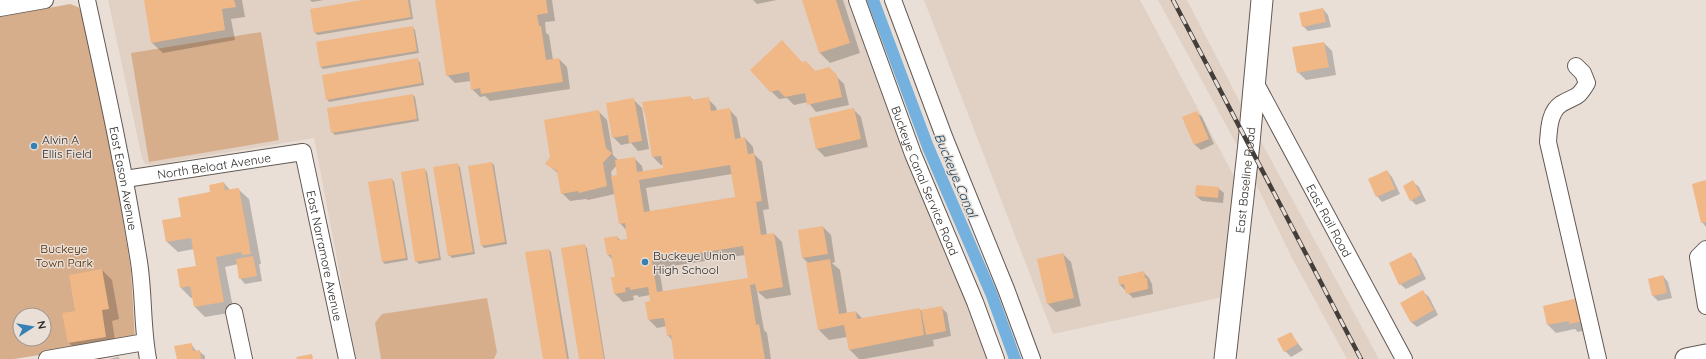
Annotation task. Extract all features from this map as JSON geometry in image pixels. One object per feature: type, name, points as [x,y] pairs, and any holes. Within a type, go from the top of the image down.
[{"type":"main road","name":"East Baseline Road","points":[[1225,359],[1262,0]]},
{"type":"main road","points":[[1686,359],[1706,354]]},
{"type":"street","points":[[0,8],[45,0]]},
{"type":"street","name":"East Eason Avenue","points":[[87,0],[125,179],[142,282],[145,342],[148,359]]},
{"type":"street","name":"Buckeye Canal Service Road","points":[[857,0],[913,154],[996,359]]},
{"type":"street","points":[[894,0],[945,140],[1006,289],[1032,359]]},
{"type":"street","points":[[1576,66],[1583,73],[1588,83],[1581,94],[1561,104],[1554,112],[1548,142],[1598,359]]},
{"type":"street","name":"East Rail Road","points":[[1254,82],[1404,359]]},
{"type":"street","name":"North Beloat Avenue","points":[[125,179],[303,152]]},
{"type":"street","name":"East Narramore Avenue","points":[[303,152],[347,359]]},
{"type":"street","points":[[1706,249],[1698,257],[1706,306]]},
{"type":"street","points":[[234,312],[244,359]]},
{"type":"street","points":[[47,359],[67,357],[145,342]]},
{"type":"shaded area","name":"Buckeye Union High School","points":[[108,0],[847,0],[990,359],[356,359],[314,138],[152,165],[145,164],[142,158]]},
{"type":"shaded area","points":[[924,0],[1140,0],[1235,178],[1223,297],[1053,334]]},
{"type":"shaded area","points":[[1158,0],[1187,0],[1244,110],[1379,359],[1347,359],[1292,258],[1238,147]]},
{"type":"green space","name":"Buckeye Town Park","points":[[70,4],[78,7],[81,11],[113,160],[131,270],[135,340],[14,359],[0,359],[0,17]]},
{"type":"green space","points":[[261,32],[279,140],[149,162],[131,53]]},
{"type":"green space","points":[[487,298],[497,352],[494,359],[381,359],[375,323],[382,314]]},
{"type":"building","points":[[144,0],[234,0],[236,7],[222,9],[225,30],[151,43]]},
{"type":"building","points":[[363,0],[408,0],[411,17],[314,33],[310,9]]},
{"type":"building","points":[[435,0],[546,0],[548,13],[537,15],[539,26],[541,26],[546,60],[559,58],[563,82],[481,94],[480,88],[471,90],[469,72],[446,76]]},
{"type":"building","points":[[802,0],[836,0],[850,43],[819,53]]},
{"type":"building","points":[[1323,8],[1326,22],[1302,27],[1299,13]]},
{"type":"building","points":[[413,26],[417,51],[320,67],[316,42]]},
{"type":"building","points":[[782,40],[802,62],[806,61],[815,71],[829,67],[837,75],[842,97],[807,105],[805,93],[785,97],[778,90],[770,92],[750,70]]},
{"type":"building","points":[[1324,42],[1329,67],[1297,73],[1292,47]]},
{"type":"building","points":[[418,58],[422,83],[326,100],[322,75]]},
{"type":"building","points":[[413,94],[417,119],[331,133],[327,108]]},
{"type":"building","points":[[691,96],[691,100],[709,97],[711,111],[730,108],[735,139],[745,137],[748,154],[754,153],[762,201],[756,202],[761,235],[774,233],[783,287],[757,292],[755,284],[750,285],[756,325],[759,324],[765,359],[674,359],[671,335],[667,336],[664,318],[648,320],[645,302],[650,301],[648,287],[630,290],[630,287],[625,288],[626,292],[614,294],[611,277],[615,277],[611,255],[607,255],[604,238],[617,236],[618,240],[627,239],[625,223],[619,224],[611,176],[617,175],[615,160],[635,157],[637,172],[663,168],[661,156],[652,157],[642,102]],"holes":[[[730,165],[735,197],[644,212],[639,180]],[[743,246],[748,278],[657,292],[652,261]]]},
{"type":"building","points":[[634,98],[642,141],[629,143],[628,135],[612,138],[606,103]]},
{"type":"building","points":[[854,108],[861,139],[816,149],[809,118]]},
{"type":"building","points":[[599,110],[606,148],[612,153],[603,163],[607,186],[579,193],[578,191],[561,194],[557,171],[545,164],[550,157],[544,120]]},
{"type":"building","points":[[1197,111],[1209,139],[1194,145],[1182,117]]},
{"type":"building","points":[[492,162],[505,242],[481,246],[468,166]]},
{"type":"building","points":[[458,163],[473,252],[448,256],[433,167]]},
{"type":"building","points":[[425,168],[439,258],[415,262],[401,172]]},
{"type":"building","points":[[1387,170],[1395,189],[1376,197],[1368,179]]},
{"type":"building","points":[[392,178],[406,258],[382,262],[368,182]]},
{"type":"building","points":[[1413,180],[1421,195],[1410,201],[1403,186]]},
{"type":"building","points":[[1706,180],[1706,222],[1701,223],[1692,184]]},
{"type":"building","points":[[224,182],[225,190],[239,188],[251,254],[242,255],[241,252],[216,257],[224,302],[194,307],[190,286],[180,288],[177,269],[196,266],[191,238],[166,242],[162,220],[181,217],[178,198],[210,192],[209,185]]},
{"type":"building","points":[[1196,185],[1219,187],[1218,198],[1195,196]]},
{"type":"building","points":[[823,226],[828,254],[802,258],[798,230]]},
{"type":"building","points":[[585,244],[604,359],[579,359],[561,248]]},
{"type":"building","points":[[549,249],[567,359],[543,359],[525,252]]},
{"type":"building","points":[[1411,252],[1421,274],[1399,285],[1389,263]]},
{"type":"building","points":[[1063,253],[1074,298],[1047,304],[1037,259]]},
{"type":"building","points":[[253,256],[257,276],[239,279],[236,259]]},
{"type":"building","points":[[830,259],[839,314],[856,311],[857,319],[920,308],[924,335],[849,350],[844,325],[818,330],[806,263]]},
{"type":"building","points":[[102,269],[109,309],[102,310],[106,337],[68,343],[62,313],[75,311],[69,275]]},
{"type":"building","points":[[1144,271],[1145,278],[1147,278],[1148,289],[1126,294],[1124,284],[1119,285],[1118,277]]},
{"type":"building","points":[[1663,275],[1667,293],[1652,296],[1648,279]]},
{"type":"building","points":[[1423,290],[1434,310],[1411,323],[1400,303]]},
{"type":"building","points":[[1578,298],[1583,321],[1569,324],[1569,321],[1547,325],[1543,306]]},
{"type":"building","points":[[942,306],[946,331],[926,335],[921,310]]},
{"type":"building","points":[[1291,332],[1298,344],[1284,352],[1277,339]]},
{"type":"building","points":[[192,343],[193,351],[200,350],[201,359],[177,359],[174,346]]},
{"type":"building","points":[[312,354],[313,359],[297,359],[296,357]]},
{"type":"waterway","name":"Buckeye Canal","points":[[873,0],[928,147],[991,293],[1015,359]]},
{"type":"railway","points":[[1173,0],[1361,359]]},
{"type":"place","name":"Alvin A Ellis Field","points":[[34,146]]},
{"type":"place","name":"Buckeye Union High School","points":[[645,262]]}]
